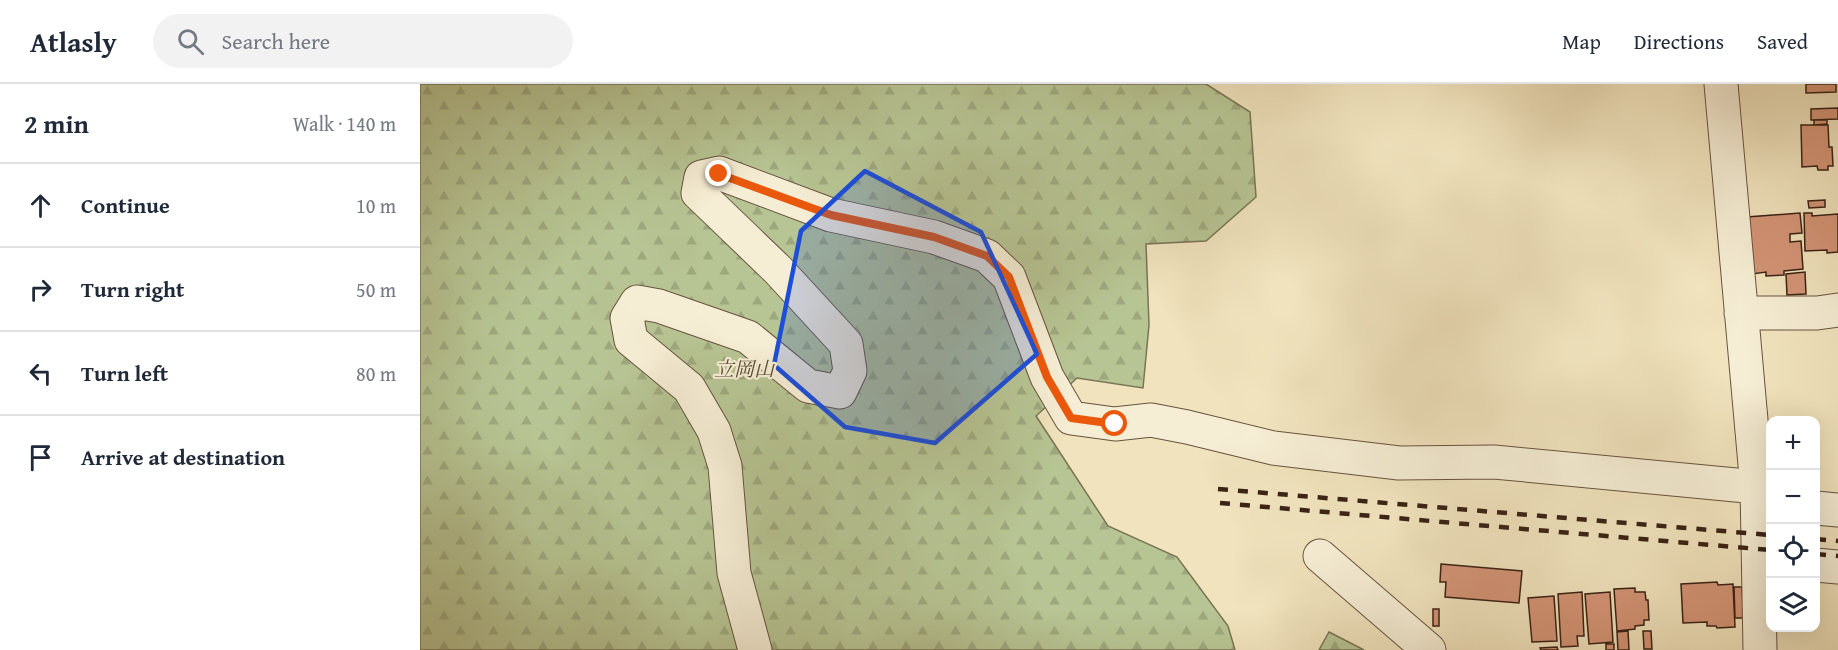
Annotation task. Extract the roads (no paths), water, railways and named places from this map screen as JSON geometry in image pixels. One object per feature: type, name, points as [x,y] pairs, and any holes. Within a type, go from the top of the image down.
[{"type":"street","points":[[1721,84],[1761,497],[1764,559],[1760,650]]},
{"type":"street","points":[[755,650],[734,573],[725,466],[714,431],[689,388],[631,340],[627,318],[637,302],[659,306],[747,337],[808,386],[840,392],[850,371],[846,344],[778,270],[698,193],[701,177],[719,174],[831,215],[934,237],[987,256],[1009,277],[1047,377],[1071,418],[1115,424],[1151,420],[1187,426],[1273,447],[1399,463],[1494,462],[1761,497]]},
{"type":"street","points":[[1742,313],[1817,313],[1838,310]]},
{"type":"street","points":[[1820,508],[1838,510]]},
{"type":"street","points":[[1320,556],[1429,650]]},
{"type":"street","points":[[1820,565],[1838,567]]},
{"type":"railway","points":[[1218,489],[1766,535]]},
{"type":"railway","points":[[1220,503],[1766,550]]},
{"type":"railway","points":[[1820,539],[1838,541]]},
{"type":"railway","points":[[1820,554],[1838,556]]},
{"type":"park label","name":"立岡山","points":[[744,368]]}]
